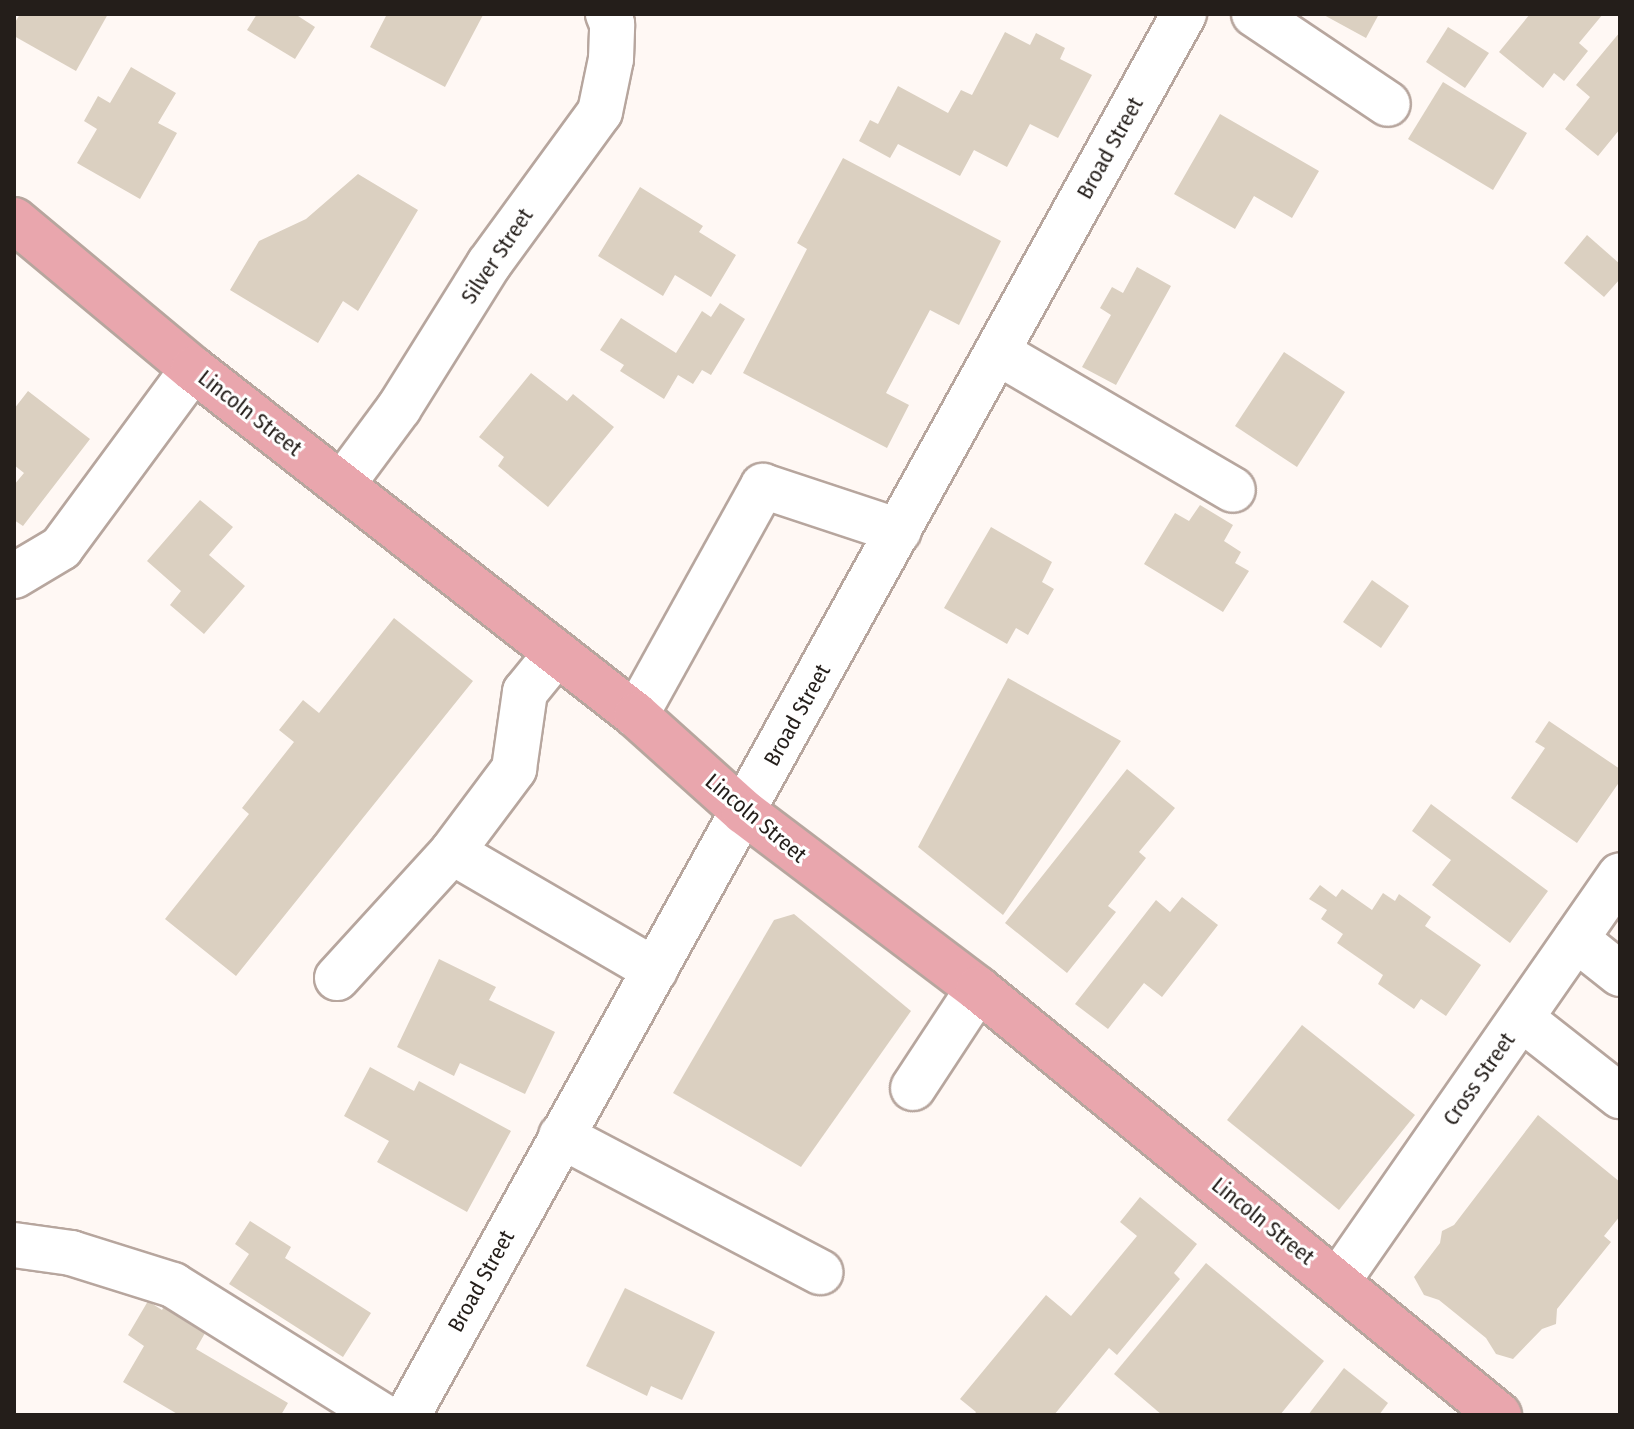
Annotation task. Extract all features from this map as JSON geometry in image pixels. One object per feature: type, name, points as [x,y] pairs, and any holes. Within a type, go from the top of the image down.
[{"type":"main road","name":"Lincoln Street","points":[[14,220],[193,369],[636,715],[744,812],[978,989],[1338,1281],[1475,1408]]},
{"type":"street","name":"Silver Street","points":[[342,485],[399,408],[489,264],[600,112],[611,59],[612,24],[608,14]]},
{"type":"street","name":"Broad Street","points":[[408,1415],[1184,14]]},
{"type":"street","points":[[1254,14],[1388,104]]},
{"type":"street","points":[[997,352],[1233,490]]},
{"type":"street","points":[[14,576],[61,548],[193,369]]},
{"type":"street","points":[[636,715],[763,486],[899,531]]},
{"type":"street","points":[[337,978],[452,852],[514,769],[525,692],[556,654]]},
{"type":"street","points":[[452,852],[655,970]]},
{"type":"street","name":"Cross Street","points":[[1338,1281],[1620,876]]},
{"type":"street","points":[[1576,939],[1620,974]]},
{"type":"street","points":[[913,1088],[978,989]]},
{"type":"street","points":[[1522,1019],[1620,1096]]},
{"type":"street","points":[[561,1136],[820,1272]]},
{"type":"street","points":[[14,1245],[71,1253],[173,1285],[381,1415]]},
{"type":"building","points":[[20,14],[108,14],[76,71],[14,36],[14,24]]},
{"type":"building","points":[[257,14],[295,14],[315,27],[295,59],[247,30]]},
{"type":"building","points":[[387,14],[483,15],[445,87],[370,47]]},
{"type":"building","points":[[1322,14],[1379,14],[1366,38]]},
{"type":"building","points":[[1530,14],[1603,14],[1579,43],[1588,51],[1564,81],[1554,73],[1543,88],[1499,52]]},
{"type":"building","points":[[1448,27],[1489,53],[1465,88],[1426,62]]},
{"type":"building","points":[[1005,32],[1030,45],[1036,33],[1065,48],[1060,59],[1092,75],[1058,138],[1030,124],[1007,167],[974,150],[960,176],[898,144],[890,158],[859,141],[870,120],[878,124],[898,86],[948,113],[961,90],[972,95]]},
{"type":"building","points":[[1620,32],[1620,129],[1598,156],[1565,129],[1590,97],[1576,85]]},
{"type":"building","points":[[131,67],[176,93],[158,123],[177,133],[140,199],[77,163],[97,129],[84,121],[98,96],[110,103]]},
{"type":"building","points":[[1443,82],[1527,133],[1493,190],[1408,139]]},
{"type":"building","points":[[1220,114],[1319,171],[1292,218],[1254,196],[1235,229],[1174,194]]},
{"type":"building","points":[[843,158],[1001,241],[959,325],[930,310],[886,393],[909,405],[887,448],[743,373],[807,249],[797,243]]},
{"type":"building","points":[[358,174],[418,210],[358,311],[343,301],[318,343],[230,290],[259,241],[306,219]]},
{"type":"building","points":[[640,187],[703,226],[699,232],[736,255],[711,297],[675,275],[663,296],[598,256]]},
{"type":"building","points":[[1587,235],[1620,264],[1620,279],[1604,297],[1564,263]]},
{"type":"building","points":[[1137,267],[1171,286],[1116,385],[1082,367],[1111,315],[1100,308],[1112,287],[1123,293]]},
{"type":"building","points":[[720,303],[745,319],[711,375],[702,370],[693,384],[678,375],[664,399],[620,371],[624,365],[600,350],[621,318],[676,353],[702,311],[711,317]]},
{"type":"building","points":[[1284,352],[1345,392],[1297,467],[1235,426]]},
{"type":"building","points":[[531,373],[567,401],[573,394],[614,427],[548,507],[498,466],[504,457],[479,437]]},
{"type":"building","points":[[28,391],[90,439],[23,526],[14,520],[14,485],[24,473],[14,465],[14,409]]},
{"type":"building","points":[[200,500],[233,527],[209,555],[245,586],[204,634],[170,605],[181,591],[147,561]]},
{"type":"building","points":[[1200,505],[1233,525],[1224,541],[1241,552],[1235,563],[1249,571],[1223,612],[1144,564],[1175,513],[1189,521]]},
{"type":"building","points":[[991,527],[1052,562],[1042,582],[1054,589],[1028,635],[1016,628],[1007,644],[944,608]]},
{"type":"building","points":[[1372,580],[1409,606],[1381,648],[1343,622]]},
{"type":"building","points":[[394,618],[473,681],[236,976],[165,919],[249,814],[242,808],[294,742],[279,730],[303,700],[319,713]]},
{"type":"building","points":[[1008,678],[1121,741],[1003,915],[918,847]]},
{"type":"building","points":[[1549,721],[1620,769],[1620,781],[1577,843],[1511,798],[1545,748],[1535,742]]},
{"type":"building","points":[[1127,769],[1175,808],[1139,852],[1146,858],[1108,906],[1116,912],[1067,973],[1005,923]]},
{"type":"building","points":[[1431,804],[1548,891],[1510,943],[1432,885],[1451,860],[1412,831]]},
{"type":"building","points":[[1320,885],[1336,897],[1342,889],[1372,910],[1383,893],[1395,901],[1399,894],[1431,917],[1425,926],[1481,965],[1446,1016],[1421,999],[1414,1009],[1378,984],[1383,975],[1337,943],[1343,934],[1321,919],[1327,910],[1309,899]]},
{"type":"building","points":[[1182,897],[1218,925],[1162,997],[1144,983],[1108,1029],[1075,1004],[1156,900],[1170,912]]},
{"type":"building","points":[[794,914],[911,1011],[801,1167],[673,1093],[774,920]]},
{"type":"building","points":[[439,959],[496,987],[489,1000],[555,1032],[525,1094],[460,1063],[454,1076],[397,1047]]},
{"type":"building","points":[[1302,1025],[1415,1115],[1339,1210],[1227,1120]]},
{"type":"building","points":[[370,1067],[414,1091],[419,1081],[511,1131],[467,1212],[377,1162],[389,1141],[344,1116]]},
{"type":"building","points":[[1538,1115],[1620,1182],[1620,1216],[1604,1236],[1611,1242],[1557,1309],[1556,1324],[1542,1329],[1513,1359],[1496,1354],[1486,1338],[1439,1300],[1424,1295],[1414,1277],[1440,1243],[1442,1231],[1454,1225]]},
{"type":"building","points":[[1140,1197],[1197,1244],[1174,1273],[1180,1279],[1117,1355],[1109,1348],[1054,1415],[974,1415],[976,1412],[960,1399],[1046,1295],[1071,1316],[1137,1236],[1120,1222]]},
{"type":"building","points":[[250,1221],[291,1247],[285,1258],[371,1313],[343,1357],[229,1284],[249,1254],[235,1244]]},
{"type":"building","points":[[1206,1263],[1324,1361],[1280,1415],[1162,1415],[1114,1374]]},
{"type":"building","points":[[625,1288],[715,1332],[682,1400],[651,1386],[647,1396],[586,1366]]},
{"type":"building","points":[[148,1301],[162,1310],[167,1301],[209,1326],[196,1349],[288,1403],[281,1415],[179,1415],[123,1382],[144,1346],[128,1335]]},
{"type":"building","points":[[1344,1368],[1388,1403],[1379,1415],[1308,1415]]}]
